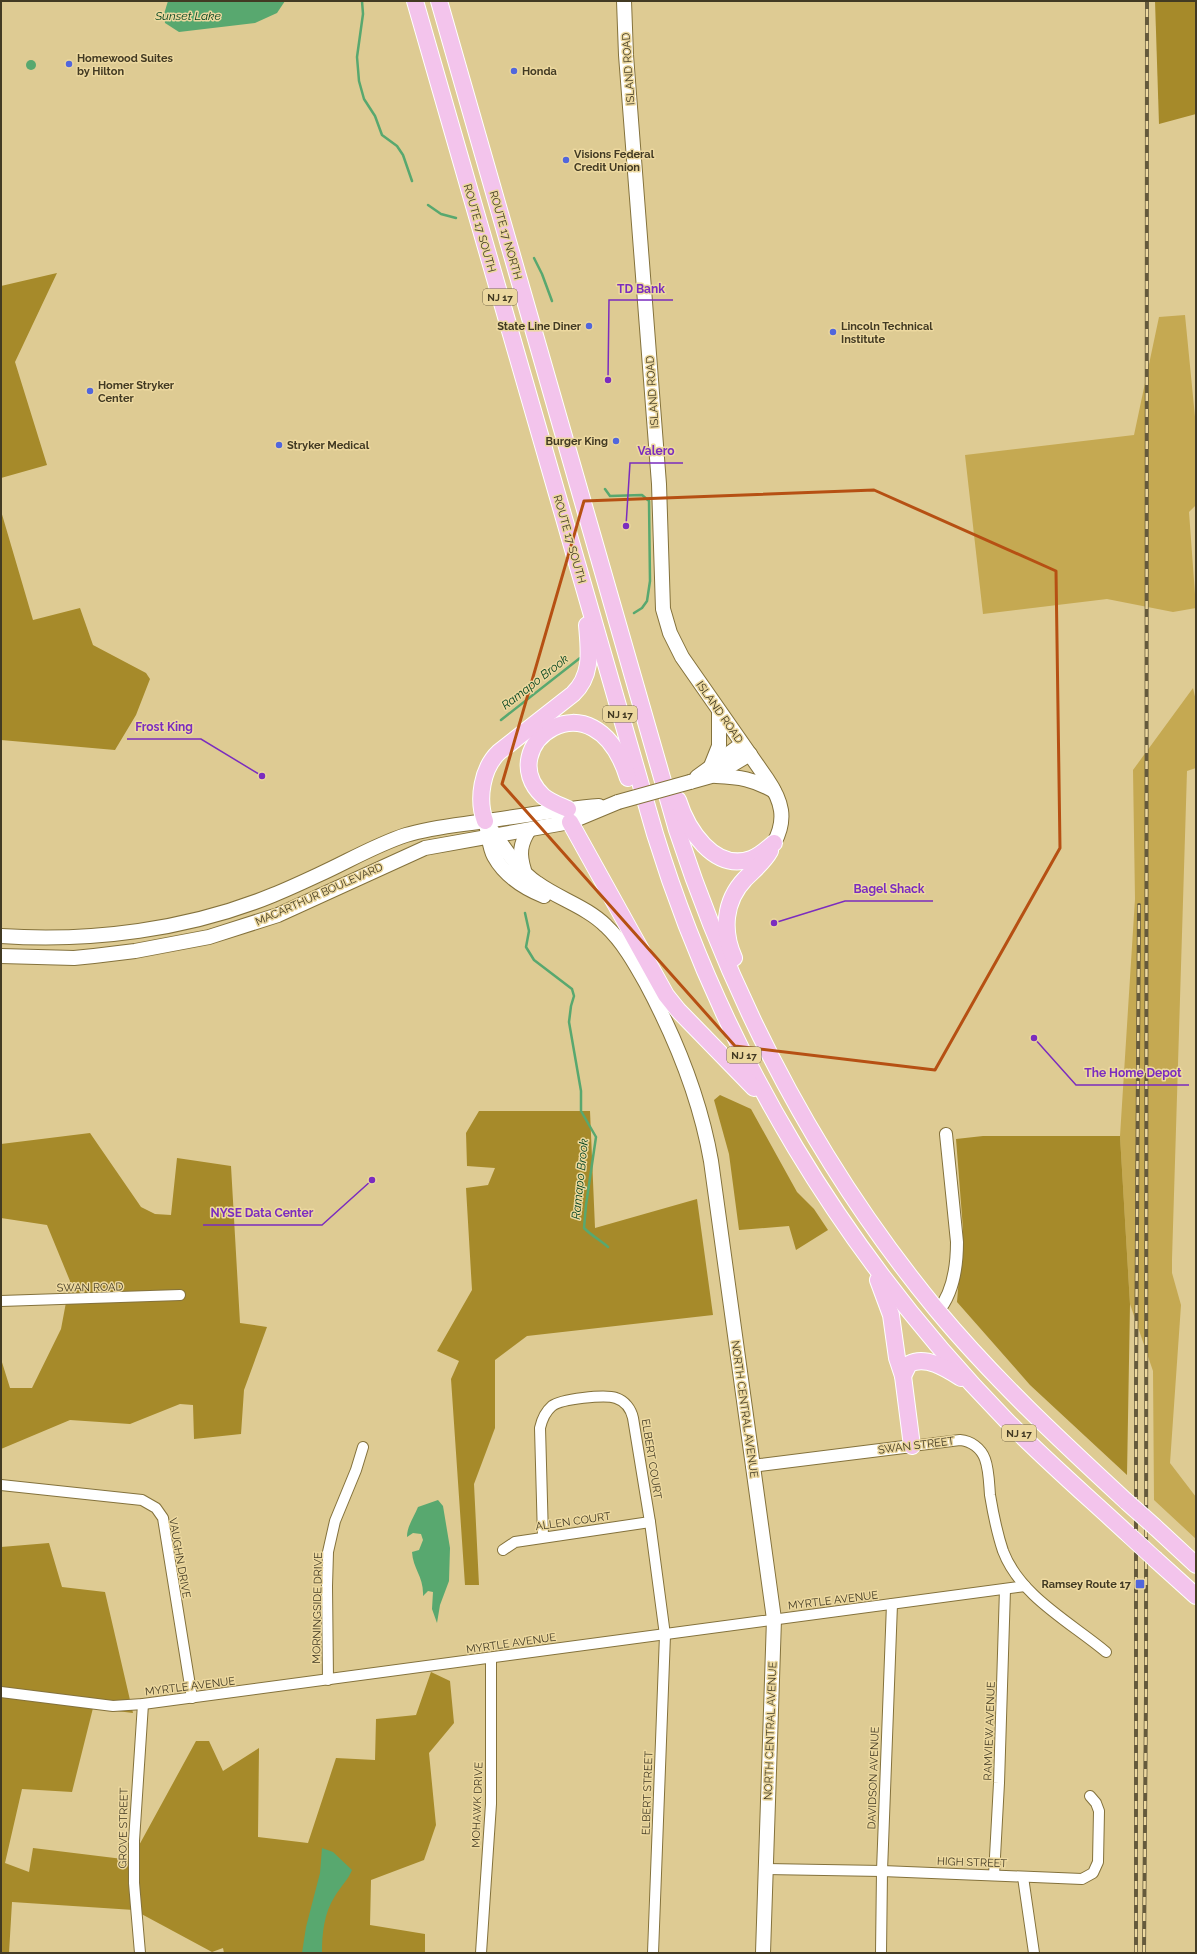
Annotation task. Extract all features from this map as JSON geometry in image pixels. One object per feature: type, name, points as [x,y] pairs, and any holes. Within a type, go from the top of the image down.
[{"type":"highway","name":"ROUTE 17 SOUTH","points":[[415,1],[584,593]]},
{"type":"highway","name":"ROUTE 17 NORTH","points":[[439,1],[640,702]]},
{"type":"highway","points":[[485,821],[482,811],[482,787],[485,774],[492,759],[573,694],[583,682],[589,660],[584,593]]},
{"type":"highway","name":"NJ 17","points":[[584,593],[655,834],[681,912],[709,980],[737,1041],[771,1107],[817,1184],[868,1258],[918,1322],[977,1389],[1021,1435],[1196,1596]]},
{"type":"highway","points":[[640,702],[668,768],[684,816],[694,834],[706,848],[724,858],[741,860],[757,856],[774,844]]},
{"type":"highway","name":"NJ 17","points":[[640,702],[694,880],[735,984],[773,1063],[821,1148],[883,1241],[938,1311],[1023,1404],[1196,1565]]},
{"type":"highway","points":[[655,834],[630,784],[622,761],[615,747],[601,732],[581,723],[567,723],[550,729],[536,742],[530,759],[530,772],[537,788],[569,815],[666,995],[678,1010],[734,1066],[771,1107]]},
{"type":"highway","points":[[735,984],[741,975],[730,949],[727,934],[727,920],[730,905],[739,886],[766,858],[774,844]]},
{"type":"highway","points":[[868,1258],[884,1293],[891,1315],[897,1358],[903,1376],[912,1446]]},
{"type":"highway","points":[[903,1376],[909,1364],[922,1361],[947,1369],[977,1389]]},
{"type":"main road","name":"ISLAND ROAD","points":[[624,1],[626,55],[659,484],[663,609],[670,633],[677,649],[775,792],[782,806],[780,831],[774,844]]},
{"type":"main road","points":[[719,712],[719,746],[713,771],[755,781],[775,792]]},
{"type":"main road","name":"MACARTHUR BOULEVARD","points":[[1,956],[58,958],[87,957],[135,951],[210,937],[284,912],[416,851],[434,846],[529,830],[569,815],[690,782],[713,771],[746,749]]},
{"type":"main road","name":"MACARTHUR BOULEVARD","points":[[1,936],[22,937],[98,935],[132,931],[205,917],[271,896],[405,835],[428,829],[485,821],[569,815]]},
{"type":"main road","name":"NORTH CENTRAL AVENUE","points":[[485,821],[492,837],[526,874],[542,886],[606,925],[631,957],[663,1017],[697,1101],[711,1161],[774,1619],[763,1953]]},
{"type":"main road","points":[[526,874],[520,851],[522,842],[529,830]]},
{"type":"main road","name":"NORTH CENTRAL AVENUE","points":[[492,837],[493,855],[501,866],[516,881],[536,893],[576,906]]},
{"type":"main road","points":[[1,940],[18,942],[22,937]]},
{"type":"street","points":[[938,1311],[943,1304],[951,1284],[957,1257],[957,1242],[946,1134]]},
{"type":"street","name":"SWAN ROAD","points":[[1,1301],[180,1296]]},
{"type":"street","name":"ELBERT COURT","points":[[543,1537],[540,1428],[545,1413],[550,1407],[560,1401],[609,1396],[616,1398],[628,1407],[633,1418],[650,1522],[665,1635]]},
{"type":"street","name":"SWAN STREET","points":[[752,1466],[967,1440],[981,1451],[987,1466],[994,1515],[1003,1550],[1009,1564],[1025,1586],[1044,1604],[1106,1652]]},
{"type":"street","name":"MORNINGSIDE DRIVE","points":[[328,1680],[328,1552],[335,1521],[356,1470],[363,1447]]},
{"type":"street","name":"VAUGHN DRIVE","points":[[1,1486],[142,1500],[156,1508],[162,1518],[192,1698]]},
{"type":"street","name":"ALLEN COURT","points":[[503,1550],[515,1542],[650,1522]]},
{"type":"street","name":"MYRTLE AVENUE","points":[[1,1692],[113,1706],[143,1704],[1025,1586]]},
{"type":"street","name":"RAMVIEW AVENUE","points":[[994,1875],[1000,1783],[1005,1589]]},
{"type":"street","name":"DAVIDSON AVENUE","points":[[882,1953],[882,1871],[892,1604]]},
{"type":"street","name":"ELBERT STREET","points":[[653,1953],[665,1635]]},
{"type":"street","name":"MOHAWK DRIVE","points":[[481,1953],[491,1804],[491,1658]]},
{"type":"street","name":"GROVE STREET","points":[[140,1953],[134,1883],[134,1841],[143,1704]]},
{"type":"street","name":"HIGH STREET","points":[[766,1869],[882,1871],[1082,1879],[1093,1873],[1098,1862],[1099,1811],[1096,1803],[1090,1796]]},
{"type":"street","points":[[1023,1877],[1034,1953]]},
{"type":"highlighted area","points":[[874,490],[1056,571],[1060,848],[935,1070],[735,1046],[502,784],[584,501]]},
{"type":"shaded area","points":[[1155,1],[1196,1],[1196,114],[1159,124]]},
{"type":"shaded area","points":[[57,273],[15,362],[47,465],[1,478],[1,286]]},
{"type":"shaded area","points":[[1185,315],[1196,427],[1196,505],[1189,512],[1196,608],[1173,612],[1107,599],[983,614],[965,455],[1134,435],[1159,317]]},
{"type":"shaded area","points":[[1,511],[33,620],[80,608],[93,645],[146,673],[150,679],[136,715],[115,750],[1,740]]},
{"type":"shaded area","points":[[1193,688],[1196,701],[1196,768],[1187,771],[1172,1259],[1172,1273],[1181,1305],[1170,1463],[1196,1497],[1196,1539],[1154,1500],[1153,1371],[1130,1304],[1120,1136],[1135,899],[1133,770]]},
{"type":"shaded area","points":[[720,1095],[751,1109],[797,1192],[814,1209],[828,1230],[796,1250],[789,1226],[739,1230],[729,1154],[714,1100]]},
{"type":"shaded area","points":[[479,1111],[590,1111],[595,1228],[697,1199],[713,1315],[527,1336],[495,1360],[495,1428],[474,1484],[479,1585],[465,1585],[451,1379],[459,1361],[437,1351],[472,1290],[466,1188],[488,1185],[495,1168],[467,1166],[466,1133]]},
{"type":"shaded area","points":[[90,1133],[141,1207],[155,1214],[171,1215],[177,1158],[231,1166],[240,1323],[267,1327],[244,1390],[241,1434],[194,1439],[193,1405],[180,1404],[130,1424],[70,1420],[1,1449],[1,1359],[10,1388],[32,1388],[61,1329],[70,1281],[47,1225],[1,1218],[1,1144]]},
{"type":"shaded area","points":[[983,1136],[1120,1136],[1130,1304],[1127,1475],[1030,1385],[957,1302],[963,1229],[956,1139]]},
{"type":"shaded area","points":[[49,1543],[62,1587],[105,1592],[133,1713],[93,1708],[72,1792],[22,1789],[5,1863],[29,1872],[33,1848],[131,1860],[196,1741],[209,1741],[223,1771],[259,1748],[258,1837],[308,1843],[336,1758],[375,1760],[376,1719],[416,1715],[431,1672],[450,1681],[454,1723],[429,1753],[436,1825],[424,1860],[371,1880],[370,1925],[425,1934],[425,1953],[224,1953],[223,1948],[212,1952],[134,1910],[12,1902],[9,1953],[1,1953],[1,1547]]},
{"type":"water","name":"Sunset Lake","points":[[168,1],[285,1],[277,13],[255,23],[179,32],[165,23],[164,14]]},
{"type":"water","points":[[31,60],[36,65],[31,70],[26,65]]},
{"type":"water","points":[[438,1500],[443,1506],[450,1548],[449,1581],[440,1605],[437,1623],[432,1609],[433,1592],[428,1591],[423,1596],[422,1584],[413,1558],[412,1552],[419,1550],[423,1540],[421,1534],[413,1533],[407,1537],[407,1533],[409,1525],[418,1507]]},
{"type":"water","points":[[322,1848],[333,1852],[352,1870],[328,1909],[322,1938],[322,1953],[302,1953],[306,1927],[320,1873]]},
{"type":"waterway","name":"Ramapo Brook","points":[[362,1],[363,14],[357,57],[359,81],[364,99],[375,116],[382,135],[397,146],[403,155],[412,181]]},
{"type":"waterway","name":"Ramapo Brook","points":[[428,205],[441,214],[456,218]]},
{"type":"waterway","name":"Ramapo Brook","points":[[534,258],[542,274],[552,301]]},
{"type":"waterway","name":"Ramapo Brook","points":[[605,489],[610,496],[642,495],[649,501],[650,581],[647,601],[642,608],[634,613]]},
{"type":"waterway","name":"Ramapo Brook","points":[[501,720],[580,658]]},
{"type":"waterway","name":"Ramapo Brook","points":[[525,913],[529,931],[526,947],[534,960],[572,989],[574,996],[569,1022],[581,1091],[581,1111],[596,1137],[584,1228],[608,1247]]},
{"type":"railway","points":[[1144,1953],[1146,1693],[1147,1]]},
{"type":"railway","points":[[1136,1953],[1136,1387],[1139,905]]},
{"type":"place","name":"Homewood Suites by Hilton","points":[[69,64]]},
{"type":"place","name":"Honda","points":[[514,71]]},
{"type":"place","name":"Visions Federal Credit Union","points":[[566,160]]},
{"type":"place","name":"State Line Diner","points":[[589,326]]},
{"type":"place","name":"Lincoln Technical Institute","points":[[833,332]]},
{"type":"place","name":"TD Bank","points":[[608,380]]},
{"type":"place","name":"Homer Stryker Center","points":[[90,391]]},
{"type":"place","name":"Burger King","points":[[616,441]]},
{"type":"place","name":"Stryker Medical","points":[[279,445]]},
{"type":"place","name":"Valero","points":[[626,526]]},
{"type":"place","name":"Frost King","points":[[262,776]]},
{"type":"place","name":"Bagel Shack","points":[[774,923]]},
{"type":"place","name":"The Home Depot","points":[[1034,1038]]},
{"type":"place","name":"NYSE Data Center","points":[[372,1180]]},
{"type":"place","name":"Ramsey Route 17","points":[[1140,1584]]}]
